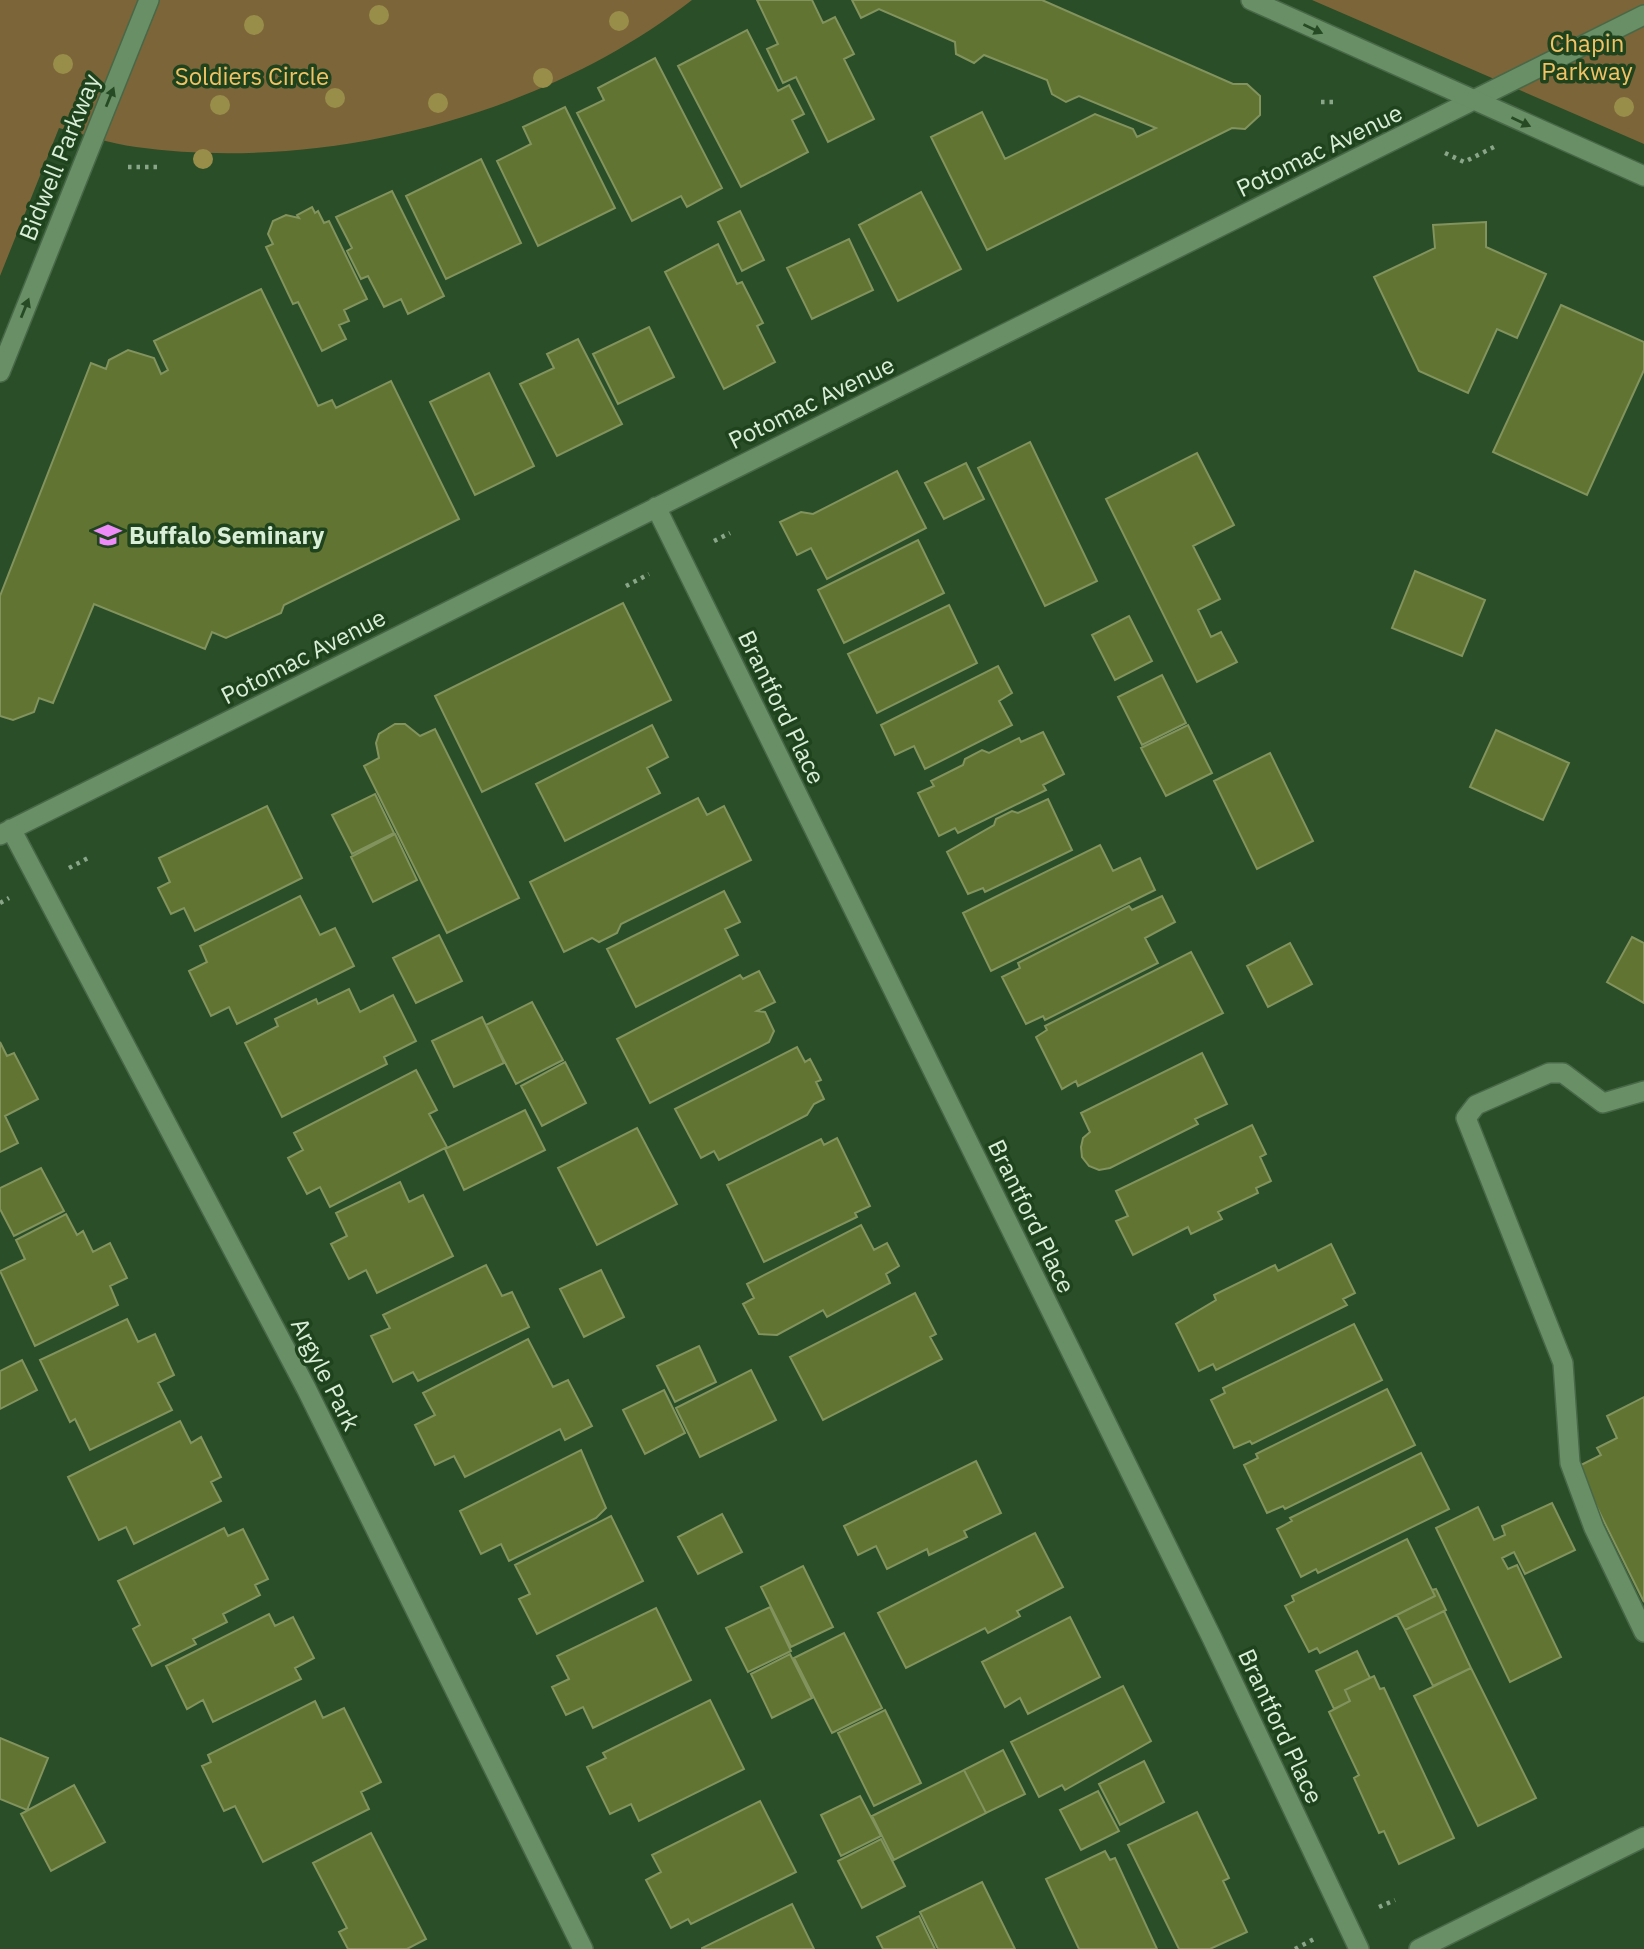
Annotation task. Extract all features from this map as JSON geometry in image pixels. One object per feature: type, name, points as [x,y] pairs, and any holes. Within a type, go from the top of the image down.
[{"type":"street","name":"Bidwell Parkway","points":[[0,372],[149,0]]},
{"type":"street","points":[[1251,0],[1644,176]]},
{"type":"street","name":"Potomac Avenue","points":[[6,832],[1644,15]]},
{"type":"street","name":"Brantford Place","points":[[656,506],[1206,1625],[1359,1949]]},
{"type":"street","name":"Argyle Park","points":[[6,832],[306,1388],[583,1949]]},
{"type":"street","points":[[1644,1091],[1603,1103],[1563,1073],[1549,1073],[1476,1105],[1466,1118],[1563,1363],[1570,1463],[1594,1528],[1644,1632]]},
{"type":"street","points":[[1419,1949],[1644,1837]]},
{"type":"path","points":[[1321,102],[1338,102]]},
{"type":"path","points":[[1465,162],[1499,145]]},
{"type":"path","points":[[128,167],[160,167]]},
{"type":"path","points":[[714,541],[730,533]]},
{"type":"path","points":[[626,586],[649,574]]},
{"type":"path","points":[[61,872],[90,857]]},
{"type":"path","points":[[1379,1907],[1395,1900]]},
{"type":"path","points":[[1295,1949],[1315,1938]]},
{"type":"green space","name":"Soldiers Circle","points":[[0,0],[692,0],[633,41],[569,76],[500,104],[429,127],[355,142],[281,151],[208,153],[126,146],[59,128],[0,276]]},
{"type":"green space","name":"Chapin Parkway","points":[[1312,0],[1644,0],[1644,144]]},
{"type":"building","points":[[757,0],[812,0],[823,23],[835,17],[854,54],[844,59],[874,119],[828,142],[796,77],[783,83],[767,49],[778,44]]},
{"type":"building","points":[[852,0],[1042,0],[1233,84],[1247,84],[1260,96],[1260,115],[1245,129],[1232,128],[987,250],[931,137],[982,112],[1005,159],[1095,114],[1133,129],[1137,137],[1156,128],[1079,96],[1066,102],[1052,94],[1047,80],[984,55],[974,63],[956,54],[955,42],[879,9],[861,18]]},
{"type":"building","points":[[747,30],[778,91],[789,85],[804,114],[792,120],[808,152],[741,187],[678,66]]},
{"type":"building","points":[[655,58],[722,188],[687,207],[681,196],[632,221],[577,113],[604,100],[598,88]]},
{"type":"building","points":[[565,107],[615,208],[538,246],[497,161],[531,144],[523,127]]},
{"type":"building","points":[[481,159],[521,243],[446,279],[406,196]]},
{"type":"building","points":[[392,191],[444,296],[408,314],[401,299],[384,307],[368,276],[361,279],[347,251],[352,248],[336,217]]},
{"type":"building","points":[[921,192],[961,269],[898,301],[859,225]]},
{"type":"building","points":[[312,207],[315,213],[318,211],[324,223],[329,221],[367,299],[344,310],[349,321],[339,325],[346,339],[322,351],[298,302],[293,304],[266,247],[273,244],[268,234],[273,221],[286,215],[299,218],[297,215]]},
{"type":"building","points":[[740,211],[764,260],[742,271],[718,222]]},
{"type":"building","points":[[1486,222],[1486,247],[1546,274],[1517,338],[1497,329],[1468,393],[1419,371],[1374,277],[1435,248],[1433,225]]},
{"type":"building","points":[[849,239],[873,290],[812,319],[787,268]]},
{"type":"building","points":[[718,244],[737,284],[742,282],[763,323],[757,326],[775,362],[724,389],[665,272]]},
{"type":"building","points":[[261,289],[318,406],[332,400],[336,408],[391,381],[459,519],[284,605],[281,613],[226,638],[212,632],[205,649],[94,604],[53,703],[39,698],[34,712],[13,720],[0,716],[0,596],[91,363],[106,369],[109,360],[128,350],[154,358],[161,374],[168,370],[154,341]]},
{"type":"building","points":[[1561,305],[1644,342],[1644,370],[1587,495],[1493,452]]},
{"type":"building","points":[[649,327],[674,377],[618,404],[593,354]]},
{"type":"building","points":[[578,339],[622,424],[557,456],[520,384],[554,368],[547,354]]},
{"type":"building","points":[[489,373],[534,466],[475,495],[430,402]]},
{"type":"building","points":[[1030,442],[1097,581],[1045,606],[978,468]]},
{"type":"building","points":[[1197,453],[1234,525],[1193,546],[1220,599],[1198,610],[1211,637],[1221,632],[1237,662],[1197,682],[1106,499]]},
{"type":"building","points":[[966,463],[984,499],[944,519],[925,483]]},
{"type":"building","points":[[897,471],[926,528],[827,579],[811,548],[797,555],[780,522],[801,512],[813,514]]},
{"type":"building","points":[[918,540],[944,593],[844,643],[818,590]]},
{"type":"building","points":[[1415,571],[1485,600],[1462,656],[1392,628]]},
{"type":"building","points":[[623,603],[671,700],[482,792],[435,696]]},
{"type":"building","points":[[949,605],[977,663],[877,713],[848,654]]},
{"type":"building","points":[[1129,616],[1152,661],[1115,680],[1092,635]]},
{"type":"building","points":[[998,666],[1012,693],[999,701],[1012,725],[925,769],[914,746],[895,755],[881,725]]},
{"type":"building","points":[[1162,675],[1186,723],[1142,745],[1118,697]]},
{"type":"building","points":[[395,724],[405,724],[420,736],[435,729],[519,898],[447,933],[364,766],[379,758],[376,743],[379,734]]},
{"type":"building","points":[[652,725],[668,757],[647,768],[660,793],[565,841],[536,784]]},
{"type":"building","points":[[1188,725],[1212,773],[1166,796],[1141,748]]},
{"type":"building","points":[[1496,730],[1569,763],[1543,820],[1470,787]]},
{"type":"building","points":[[1043,732],[1064,774],[1043,785],[1046,790],[958,833],[955,828],[939,836],[918,793],[934,786],[931,781],[963,765],[965,759],[982,750],[989,753],[1019,738],[1021,742]]},
{"type":"building","points":[[1270,753],[1313,841],[1257,869],[1214,781]]},
{"type":"building","points":[[375,794],[394,833],[352,854],[332,815]]},
{"type":"building","points":[[698,798],[707,815],[724,806],[751,860],[621,924],[617,933],[599,942],[592,938],[564,952],[530,882]]},
{"type":"building","points":[[1048,799],[1072,850],[985,892],[983,888],[968,894],[947,852],[994,825],[996,819],[1012,811],[1018,813]]},
{"type":"building","points":[[267,806],[302,878],[195,931],[184,908],[171,914],[158,888],[170,882],[159,858]]},
{"type":"building","points":[[395,834],[417,880],[373,902],[351,857]]},
{"type":"building","points":[[1100,845],[1113,871],[1140,858],[1155,890],[991,971],[963,913]]},
{"type":"building","points":[[724,891],[740,922],[725,929],[738,955],[636,1007],[607,949]]},
{"type":"building","points":[[300,896],[320,935],[335,928],[354,966],[237,1024],[229,1007],[211,1016],[189,971],[207,962],[200,946]]},
{"type":"building","points":[[1162,896],[1175,922],[1145,938],[1158,963],[1045,1020],[1043,1016],[1026,1024],[1002,977],[1020,968],[1018,963],[1129,906],[1132,910]]},
{"type":"building","points":[[439,935],[462,981],[416,1003],[393,958]]},
{"type":"building","points":[[1632,937],[1644,943],[1644,1003],[1607,982]]},
{"type":"building","points":[[1290,943],[1312,984],[1268,1007],[1247,966]]},
{"type":"building","points":[[1191,952],[1223,1013],[1078,1086],[1076,1081],[1062,1089],[1036,1037],[1047,1030],[1045,1026]]},
{"type":"building","points":[[759,971],[775,1002],[757,1011],[765,1012],[774,1031],[769,1042],[650,1103],[617,1039],[740,975],[743,979]]},
{"type":"building","points":[[349,989],[360,1012],[393,995],[416,1041],[384,1057],[387,1064],[282,1117],[245,1043],[278,1026],[275,1019],[316,999],[318,1004]]},
{"type":"building","points":[[532,1002],[563,1060],[516,1084],[486,1025]]},
{"type":"building","points":[[482,1017],[504,1063],[454,1087],[432,1041]]},
{"type":"building","points":[[0,1042],[7,1056],[14,1053],[38,1099],[5,1116],[18,1143],[0,1152]]},
{"type":"building","points":[[797,1047],[805,1062],[810,1059],[821,1080],[816,1082],[824,1099],[814,1104],[807,1115],[719,1160],[714,1151],[701,1158],[675,1109]]},
{"type":"building","points":[[1202,1053],[1227,1104],[1195,1119],[1198,1124],[1110,1168],[1099,1170],[1089,1166],[1082,1157],[1081,1147],[1083,1138],[1090,1132],[1081,1113]]},
{"type":"building","points":[[565,1062],[586,1103],[542,1126],[521,1086]]},
{"type":"building","points":[[416,1070],[437,1110],[429,1114],[447,1147],[330,1207],[320,1187],[307,1194],[288,1158],[303,1150],[294,1133]]},
{"type":"building","points":[[525,1110],[545,1150],[464,1190],[445,1149]]},
{"type":"building","points":[[1252,1125],[1266,1154],[1260,1157],[1271,1181],[1256,1188],[1258,1193],[1218,1212],[1222,1219],[1191,1234],[1188,1227],[1133,1255],[1116,1221],[1128,1216],[1116,1191]]},
{"type":"building","points":[[637,1128],[677,1204],[597,1245],[558,1168]]},
{"type":"building","points":[[837,1138],[870,1206],[855,1213],[857,1217],[764,1262],[727,1185],[821,1139],[824,1145]]},
{"type":"building","points":[[41,1168],[64,1211],[14,1236],[0,1209],[0,1188]]},
{"type":"building","points":[[400,1182],[409,1202],[423,1195],[453,1256],[377,1293],[366,1270],[349,1279],[331,1244],[347,1236],[336,1213]]},
{"type":"building","points":[[66,1214],[77,1235],[83,1231],[93,1252],[110,1243],[127,1278],[110,1286],[118,1305],[35,1346],[0,1271],[25,1259],[16,1240]]},
{"type":"building","points":[[861,1225],[874,1250],[887,1243],[899,1266],[886,1274],[890,1283],[827,1317],[823,1310],[777,1335],[759,1334],[743,1304],[754,1298],[747,1284]]},
{"type":"building","points":[[1331,1244],[1355,1293],[1343,1299],[1347,1305],[1216,1370],[1213,1364],[1199,1371],[1176,1324],[1216,1300],[1214,1295],[1275,1265],[1278,1271]]},
{"type":"building","points":[[486,1265],[502,1296],[512,1292],[529,1327],[418,1381],[413,1372],[393,1382],[371,1336],[390,1328],[383,1315]]},
{"type":"building","points":[[601,1270],[624,1317],[584,1337],[560,1289]]},
{"type":"building","points":[[915,1293],[936,1334],[930,1337],[942,1359],[823,1420],[790,1357]]},
{"type":"building","points":[[127,1319],[138,1342],[155,1334],[174,1375],[158,1383],[172,1410],[90,1450],[75,1419],[70,1422],[40,1360]]},
{"type":"building","points":[[1354,1324],[1382,1380],[1252,1444],[1250,1441],[1234,1448],[1211,1400],[1225,1393],[1223,1388]]},
{"type":"building","points":[[528,1339],[553,1387],[568,1380],[592,1426],[565,1440],[560,1429],[465,1477],[454,1456],[435,1465],[415,1425],[435,1415],[423,1393]]},
{"type":"building","points":[[699,1346],[716,1382],[675,1402],[657,1366]]},
{"type":"building","points":[[22,1360],[37,1390],[0,1409],[0,1371]]},
{"type":"building","points":[[751,1370],[776,1420],[700,1457],[676,1408]]},
{"type":"building","points":[[1387,1389],[1415,1445],[1285,1509],[1283,1506],[1267,1513],[1244,1465],[1258,1458],[1256,1454]]},
{"type":"building","points":[[664,1390],[685,1433],[645,1454],[623,1410]]},
{"type":"building","points":[[1644,1397],[1644,1602],[1577,1467],[1601,1455],[1597,1448],[1617,1438],[1607,1416]]},
{"type":"building","points":[[180,1421],[191,1443],[201,1437],[221,1477],[211,1482],[221,1501],[134,1544],[126,1527],[99,1540],[68,1477]]},
{"type":"building","points":[[581,1450],[606,1508],[596,1518],[509,1561],[501,1544],[481,1554],[460,1511]]},
{"type":"building","points":[[1421,1453],[1449,1509],[1318,1573],[1316,1569],[1301,1577],[1277,1529],[1292,1521],[1290,1518]]},
{"type":"building","points":[[976,1461],[1001,1513],[964,1531],[967,1537],[929,1555],[927,1549],[887,1569],[876,1546],[858,1555],[844,1526]]},
{"type":"building","points":[[1552,1503],[1575,1550],[1525,1574],[1514,1552],[1502,1558],[1508,1569],[1517,1565],[1561,1657],[1510,1682],[1436,1528],[1478,1507],[1494,1540],[1505,1535],[1502,1526]]},
{"type":"building","points":[[722,1514],[742,1552],[698,1574],[678,1537]]},
{"type":"building","points":[[611,1516],[643,1581],[537,1634],[519,1599],[530,1594],[515,1565]]},
{"type":"building","points":[[224,1528],[228,1536],[243,1529],[268,1579],[255,1585],[260,1595],[223,1614],[227,1622],[193,1639],[196,1644],[152,1666],[133,1629],[140,1625],[118,1581]]},
{"type":"building","points":[[1035,1533],[1063,1587],[1017,1611],[1020,1616],[988,1633],[985,1628],[906,1668],[878,1613]]},
{"type":"building","points":[[1407,1539],[1435,1596],[1320,1653],[1317,1648],[1309,1652],[1285,1606],[1294,1601],[1292,1596]]},
{"type":"building","points":[[803,1566],[833,1627],[791,1647],[761,1587]]},
{"type":"building","points":[[1436,1589],[1446,1610],[1405,1630],[1397,1615],[1435,1596],[1432,1590]]},
{"type":"building","points":[[770,1607],[791,1651],[748,1672],[726,1628]]},
{"type":"building","points":[[656,1608],[691,1680],[593,1728],[583,1707],[566,1715],[552,1687],[569,1679],[557,1656]]},
{"type":"building","points":[[1444,1611],[1471,1668],[1433,1686],[1405,1630]]},
{"type":"building","points":[[269,1614],[275,1626],[293,1617],[314,1658],[295,1668],[301,1679],[213,1722],[203,1700],[187,1709],[166,1666]]},
{"type":"building","points":[[1070,1617],[1100,1677],[1028,1714],[1020,1698],[1005,1707],[982,1662]]},
{"type":"building","points":[[844,1633],[882,1708],[832,1733],[794,1658]]},
{"type":"building","points":[[1357,1651],[1370,1678],[1345,1690],[1350,1701],[1334,1709],[1316,1671]]},
{"type":"building","points":[[790,1654],[812,1698],[772,1718],[751,1674]]},
{"type":"building","points":[[1471,1668],[1536,1798],[1478,1826],[1414,1696]]},
{"type":"building","points":[[1374,1676],[1380,1689],[1384,1688],[1454,1838],[1399,1864],[1384,1831],[1379,1833],[1354,1778],[1359,1775],[1329,1712],[1350,1701],[1345,1690]]},
{"type":"building","points":[[1123,1686],[1151,1741],[1065,1790],[1062,1785],[1039,1797],[1011,1742]]},
{"type":"building","points":[[710,1700],[744,1769],[639,1821],[631,1804],[610,1814],[587,1767],[606,1758],[603,1753]]},
{"type":"building","points":[[315,1701],[323,1718],[344,1708],[381,1782],[361,1792],[369,1809],[263,1862],[235,1806],[224,1811],[202,1766],[211,1762],[208,1755]]},
{"type":"building","points":[[885,1710],[921,1783],[874,1806],[838,1733]]},
{"type":"building","points":[[0,1738],[48,1758],[27,1810],[0,1799]]},
{"type":"building","points":[[1003,1750],[1025,1794],[986,1813],[964,1770]]},
{"type":"building","points":[[1144,1761],[1164,1802],[1120,1825],[1099,1784]]},
{"type":"building","points":[[964,1770],[986,1813],[894,1860],[872,1816]]},
{"type":"building","points":[[74,1785],[105,1842],[51,1871],[21,1814]]},
{"type":"building","points":[[1098,1791],[1119,1831],[1081,1850],[1060,1810]]},
{"type":"building","points":[[860,1796],[881,1836],[841,1856],[821,1815]]},
{"type":"building","points":[[760,1801],[796,1872],[691,1924],[688,1919],[671,1928],[646,1880],[661,1872],[652,1855]]},
{"type":"building","points":[[1197,1812],[1229,1878],[1223,1881],[1247,1932],[1210,1949],[1179,1949],[1128,1845]]},
{"type":"building","points":[[371,1833],[426,1939],[407,1949],[348,1949],[339,1932],[347,1928],[313,1863]]},
{"type":"building","points":[[881,1839],[905,1886],[862,1908],[838,1861]]},
{"type":"building","points":[[1105,1851],[1110,1860],[1115,1858],[1157,1949],[1079,1949],[1046,1879]]},
{"type":"building","points":[[982,1882],[1015,1949],[938,1949],[920,1912]]},
{"type":"building","points":[[792,1904],[814,1949],[702,1949],[702,1948]]},
{"type":"building","points":[[919,1916],[935,1949],[883,1949],[877,1937]]},
{"type":"place","name":"Buffalo Seminary","points":[[108,535]]}]
